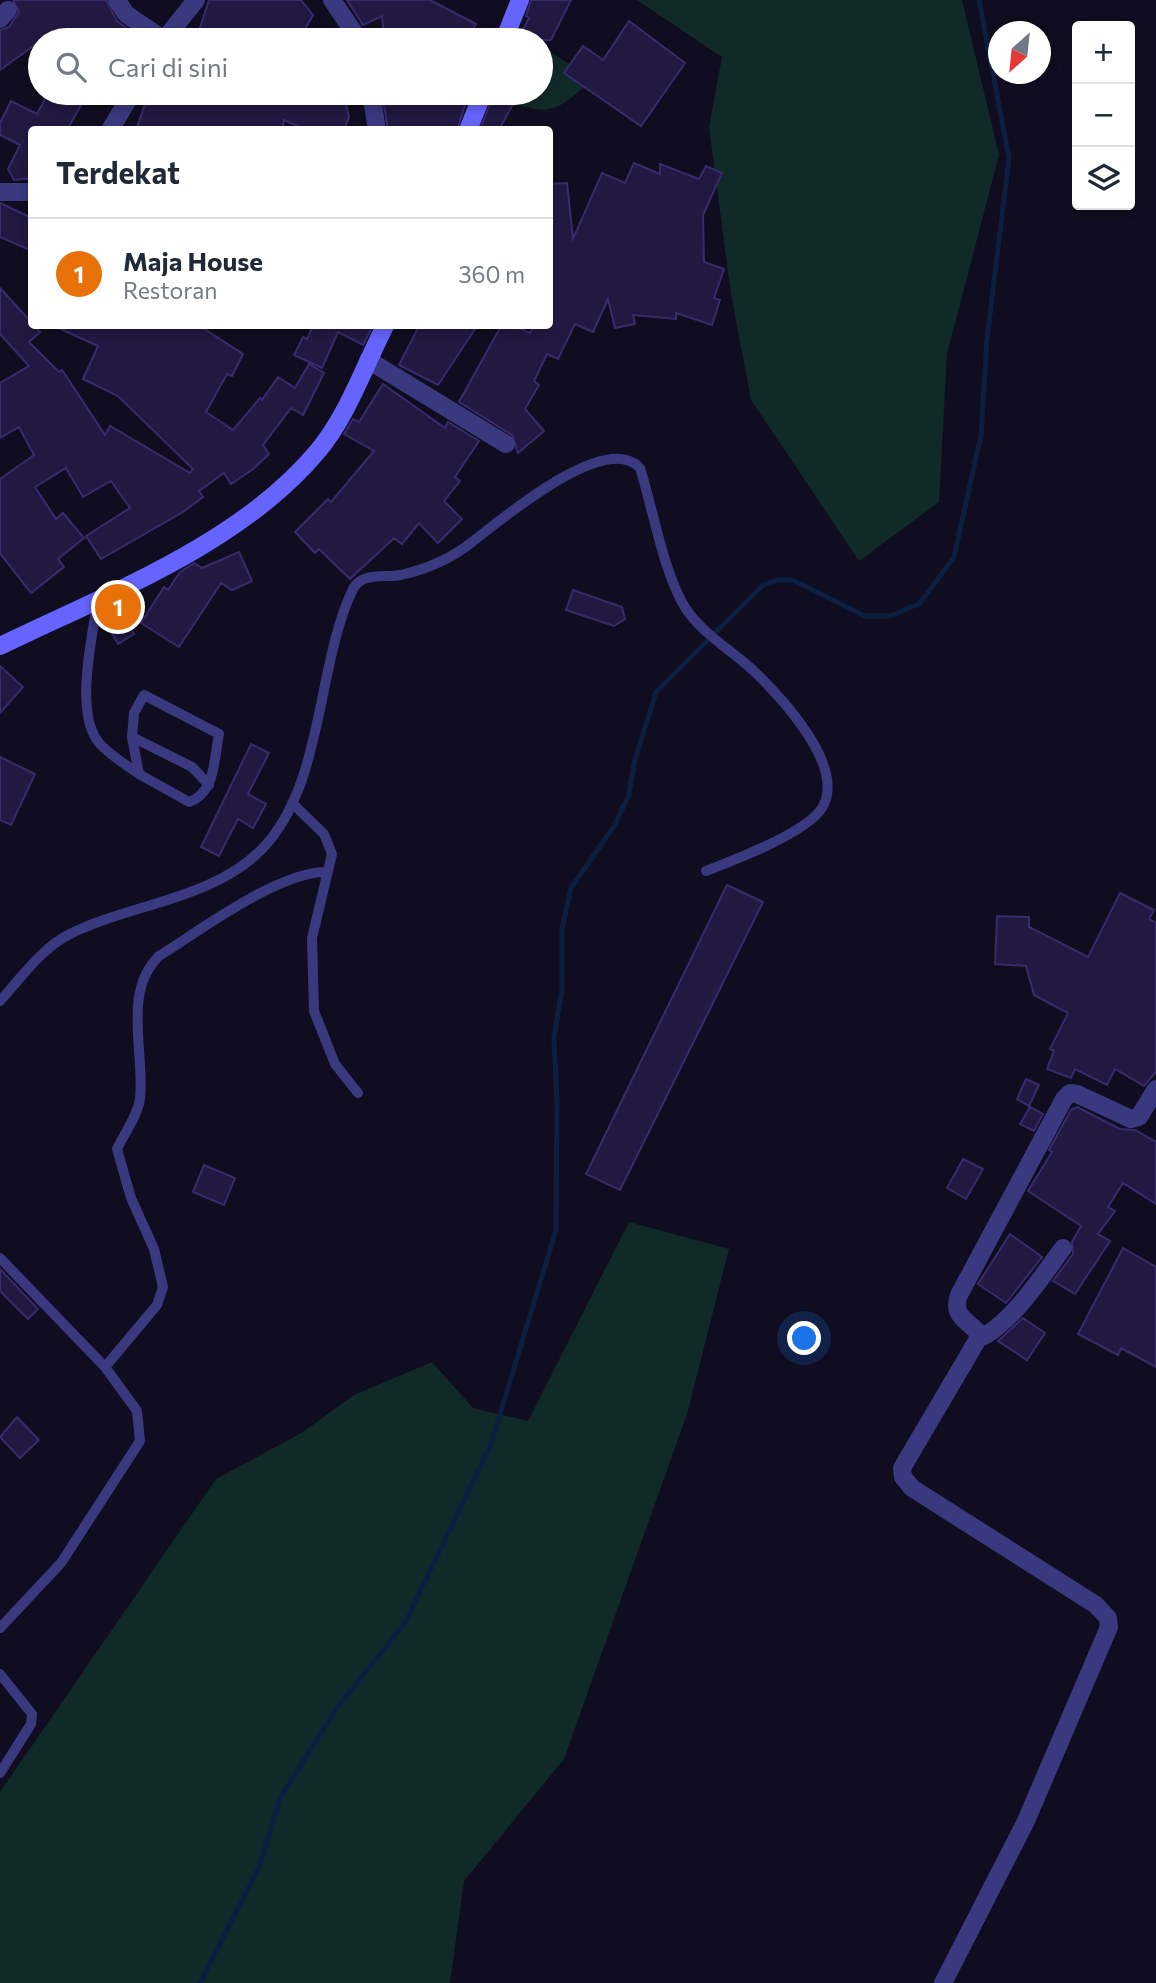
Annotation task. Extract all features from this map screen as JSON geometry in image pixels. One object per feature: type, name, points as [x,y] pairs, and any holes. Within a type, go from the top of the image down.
[{"type":"main road","points":[[509,28],[520,0]]},
{"type":"main road","points":[[470,126],[478,105]]},
{"type":"main road","points":[[0,646],[202,545],[270,499],[318,452],[341,414],[384,329]]},
{"type":"street","points":[[117,0],[126,14],[146,28]]},
{"type":"street","points":[[174,28],[196,0]]},
{"type":"street","points":[[332,0],[351,28]]},
{"type":"street","points":[[112,126],[125,105]]},
{"type":"street","points":[[373,105],[376,126]]},
{"type":"street","points":[[0,192],[28,192]]},
{"type":"street","points":[[368,360],[506,444]]},
{"type":"street","points":[[943,1983],[1026,1821],[1110,1627],[1108,1618],[1097,1605],[912,1488],[903,1477],[904,1465],[978,1339],[978,1331],[957,1313],[955,1305],[959,1295],[1064,1100],[1070,1093],[1077,1094],[1131,1119],[1139,1117],[1156,1089]]},
{"type":"street","points":[[978,1339],[990,1333],[1031,1290],[1063,1248]]},
{"type":"lane","points":[[0,1001],[43,954],[66,936],[234,872],[273,836],[292,803],[315,732],[345,608],[355,585],[364,578],[400,575],[451,558],[535,493],[590,464],[620,458],[634,461],[640,468],[670,577],[686,609],[708,634],[760,676],[796,718],[824,762],[829,787],[822,808],[809,821],[759,850],[706,871]]},
{"type":"lane","points":[[98,598],[87,674],[91,727],[100,744],[139,775],[189,802],[198,799],[209,785],[219,734],[144,695],[134,713],[132,737],[139,775]]},
{"type":"lane","points":[[132,737],[192,767],[209,785]]},
{"type":"lane","points":[[292,803],[324,834],[332,854],[312,938],[314,1011],[335,1064],[358,1093]]},
{"type":"lane","points":[[105,1367],[157,1305],[163,1287],[154,1249],[131,1198],[117,1149],[140,1101],[139,985],[149,966],[159,956],[270,889],[308,872],[327,872]]},
{"type":"lane","points":[[0,1258],[105,1367],[137,1411],[140,1441],[61,1563],[0,1628]]},
{"type":"lane","points":[[0,1674],[33,1714],[31,1724],[0,1773]]},
{"type":"green space","points":[[637,0],[962,0],[999,155],[947,354],[939,502],[859,561],[751,400],[731,294],[709,127],[722,57]]},
{"type":"green space","points":[[553,53],[591,79],[557,107],[519,105],[553,105]]},
{"type":"green space","points":[[629,1222],[729,1249],[687,1414],[564,1759],[464,1881],[450,1983],[0,1983],[0,1792],[216,1479],[303,1432],[354,1395],[432,1362],[473,1408],[528,1421]]},
{"type":"building","points":[[13,0],[106,0],[117,21],[126,28],[28,28],[28,50],[0,70],[0,30],[9,27],[19,12]]},
{"type":"building","points":[[209,0],[301,0],[313,15],[306,28],[200,28]]},
{"type":"building","points":[[347,0],[430,0],[476,24],[474,28],[383,28],[382,16],[363,25]]},
{"type":"building","points":[[531,0],[571,0],[553,36],[553,28],[524,28],[529,18],[526,16]]},
{"type":"building","points":[[629,21],[685,63],[641,126],[564,73],[583,46],[603,60]]},
{"type":"building","points":[[11,101],[37,114],[42,105],[81,105],[69,126],[28,126],[28,178],[14,180],[8,169],[20,145],[0,135],[0,123]]},
{"type":"building","points":[[145,105],[346,105],[349,117],[346,126],[297,126],[284,120],[283,126],[137,126]]},
{"type":"building","points":[[384,105],[465,105],[458,126],[387,126]]},
{"type":"building","points":[[489,105],[513,105],[501,126],[482,126]]},
{"type":"building","points":[[634,163],[660,174],[660,164],[699,179],[706,166],[722,173],[703,215],[704,262],[724,269],[714,298],[720,300],[712,325],[676,313],[676,319],[633,315],[635,324],[615,328],[608,299],[593,332],[575,324],[558,359],[547,354],[534,381],[539,385],[525,409],[544,431],[518,453],[512,435],[459,402],[499,329],[521,329],[530,333],[532,329],[553,329],[553,184],[567,183],[573,239],[602,173],[625,183]]},
{"type":"building","points":[[0,203],[28,216],[28,249],[0,237]]},
{"type":"building","points":[[0,288],[28,319],[28,329],[37,329],[40,332],[29,342],[59,372],[62,370],[105,435],[110,426],[190,473],[193,469],[118,396],[83,379],[98,346],[61,329],[205,329],[243,354],[232,376],[227,374],[206,412],[233,430],[260,398],[262,400],[278,377],[295,388],[309,364],[324,373],[303,415],[291,408],[263,445],[269,454],[253,469],[231,484],[224,473],[199,491],[203,497],[183,512],[101,559],[86,536],[130,508],[111,481],[83,497],[66,468],[35,487],[56,519],[63,513],[84,538],[58,559],[64,567],[31,593],[0,553],[0,479],[34,455],[19,427],[0,438],[0,383],[29,366],[0,334]]},
{"type":"building","points":[[312,329],[371,329],[363,345],[338,332],[322,368],[294,355],[303,337],[307,339]]},
{"type":"building","points":[[417,329],[475,329],[438,385],[399,365]]},
{"type":"building","points":[[383,384],[445,428],[448,422],[479,441],[455,477],[460,481],[444,501],[462,519],[438,543],[419,523],[402,544],[394,538],[350,579],[319,549],[315,553],[295,532],[328,499],[331,502],[374,451],[344,434],[353,419],[359,422]]},
{"type":"building","points":[[239,552],[252,581],[232,590],[221,583],[179,647],[141,623],[164,587],[168,590],[180,572],[194,563],[202,568]]},
{"type":"building","points":[[573,590],[622,607],[625,619],[614,626],[566,610]]},
{"type":"building","points":[[122,614],[134,634],[118,644],[106,623]]},
{"type":"building","points":[[0,666],[23,687],[0,713]]},
{"type":"building","points":[[251,744],[269,753],[248,794],[266,804],[253,828],[238,819],[219,856],[201,847]]},
{"type":"building","points":[[0,757],[35,774],[11,825],[0,820]]},
{"type":"building","points":[[727,885],[763,902],[620,1190],[586,1174]]},
{"type":"building","points":[[1120,893],[1154,910],[1149,919],[1156,923],[1156,1072],[1144,1086],[1115,1069],[1107,1085],[1075,1069],[1071,1078],[1047,1069],[1054,1051],[1050,1049],[1068,1013],[1034,995],[1026,966],[995,964],[997,916],[1029,917],[1029,927],[1088,957]]},
{"type":"building","points":[[1026,1079],[1039,1085],[1029,1106],[1017,1099]]},
{"type":"building","points":[[1030,1107],[1043,1114],[1034,1131],[1020,1124]]},
{"type":"building","points":[[1077,1107],[1120,1129],[1135,1130],[1156,1142],[1156,1204],[1123,1183],[1108,1207],[1115,1211],[1098,1234],[1110,1241],[1075,1294],[1053,1281],[1073,1254],[1072,1242],[1081,1226],[1028,1191],[1052,1152],[1049,1150],[1071,1110]]},
{"type":"building","points":[[963,1159],[983,1169],[966,1199],[947,1188]]},
{"type":"building","points":[[204,1165],[235,1178],[224,1205],[193,1192]]},
{"type":"building","points":[[1010,1234],[1042,1257],[1006,1303],[978,1284]]},
{"type":"building","points":[[1123,1248],[1156,1267],[1156,1367],[1121,1348],[1118,1355],[1078,1334]]},
{"type":"building","points":[[0,1269],[38,1309],[28,1319],[0,1291]]},
{"type":"building","points":[[1023,1318],[1045,1333],[1027,1360],[998,1341]]},
{"type":"building","points":[[17,1417],[39,1440],[20,1458],[0,1437]]},
{"type":"waterway","points":[[200,1983],[259,1867],[281,1796],[339,1705],[405,1623],[491,1444],[556,1230],[557,1104],[554,1038],[562,989],[562,929],[571,888],[614,826],[629,795],[634,763],[656,692],[763,585],[778,580],[793,580],[865,616],[891,616],[920,603],[954,557],[981,435],[987,339],[1009,158],[979,0]]},
{"type":"place","name":"Maja House","points":[[118,607]]}]
